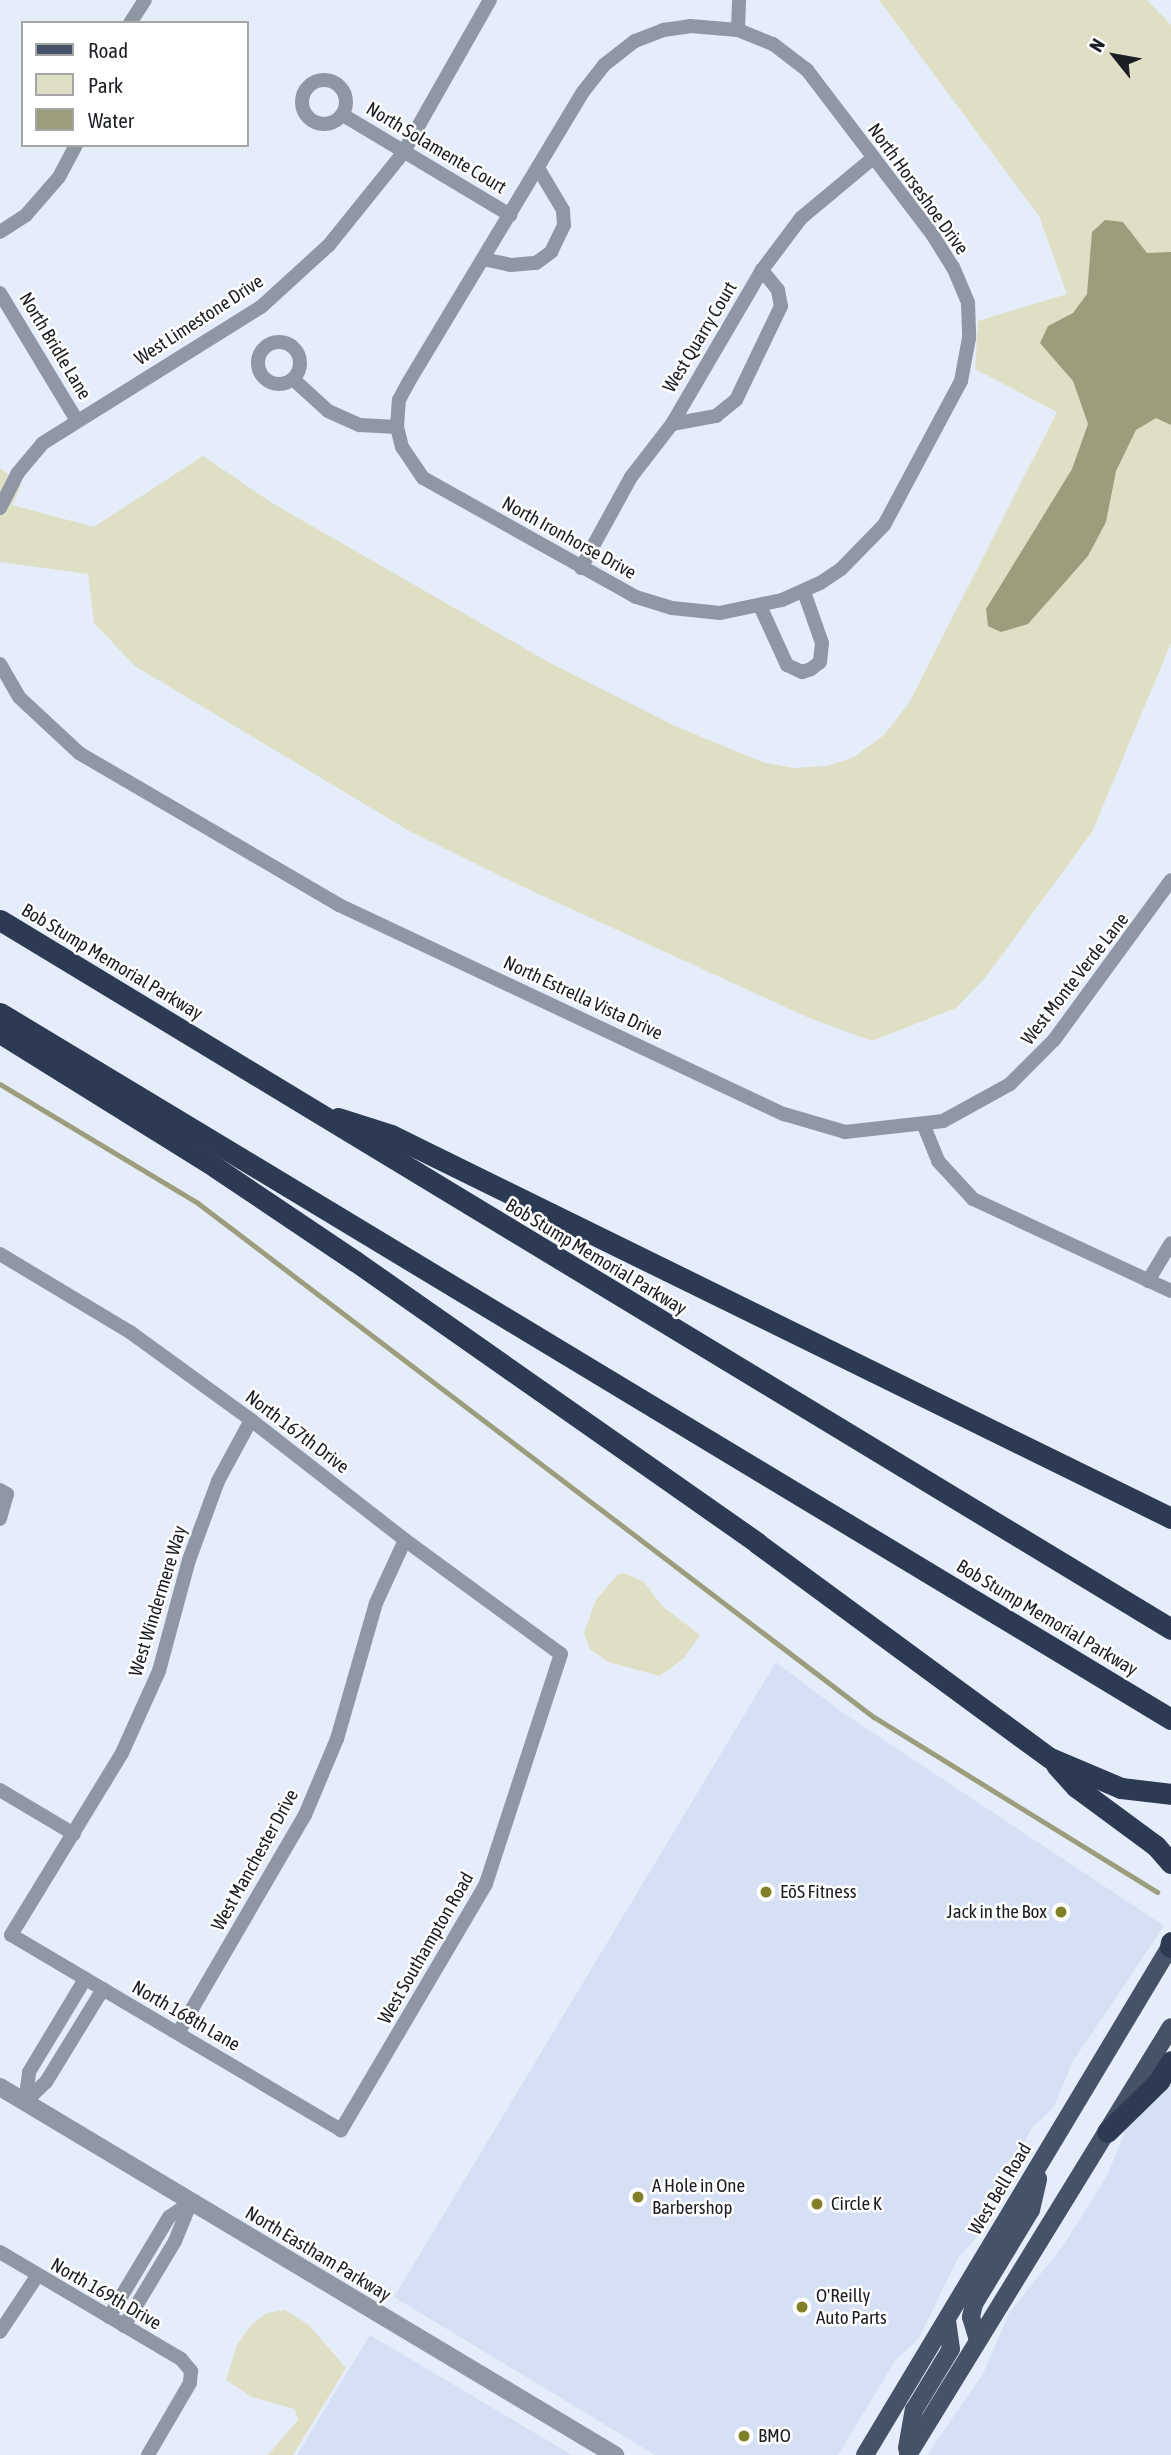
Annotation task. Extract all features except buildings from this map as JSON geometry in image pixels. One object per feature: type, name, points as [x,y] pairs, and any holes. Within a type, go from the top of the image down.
[{"type":"highway","name":"Bob Stump Memorial Parkway","points":[[0,920],[303,1106],[1171,1629]]},
{"type":"highway","name":"Bob Stump Memorial Parkway","points":[[0,1013],[1171,1719]]},
{"type":"highway","points":[[0,1033],[215,1167],[355,1261],[757,1544],[1050,1758],[1076,1787],[1156,1846],[1171,1863]]},
{"type":"highway","points":[[303,1106],[391,1135],[1171,1518]]},
{"type":"highway","points":[[1050,1758],[1121,1788],[1171,1794]]},
{"type":"highway","points":[[1107,2132],[1159,2081],[1171,2061]]},
{"type":"main road","name":"West Bell Road","points":[[865,2455],[1171,1944]]},
{"type":"main road","points":[[906,2455],[1171,2027]]},
{"type":"main road","points":[[978,2340],[971,2317],[974,2304],[1031,2210],[1042,2159]]},
{"type":"main road","points":[[906,2455],[914,2410],[951,2349],[947,2319]]},
{"type":"street","points":[[131,21],[145,0]]},
{"type":"street","name":"West Limestone Drive","points":[[0,508],[18,474],[43,443],[76,419],[261,307],[329,245],[403,153],[490,0]]},
{"type":"street","points":[[738,30],[739,0]]},
{"type":"street","name":"North Horseshoe Drive","points":[[397,428],[399,400],[583,92],[604,65],[635,41],[663,30],[690,26],[738,30],[773,44],[807,71],[953,267],[968,303],[967,359],[961,381],[895,508],[867,545],[820,583]]},
{"type":"street","name":"North Solamente Court","points":[[343,115],[510,215]]},
{"type":"street","points":[[0,232],[34,205],[59,177],[75,147]]},
{"type":"street","name":"West Quarry Court","points":[[581,569],[631,477],[672,424],[762,270],[801,218],[873,158]]},
{"type":"street","points":[[483,259],[511,265],[536,263],[551,252],[564,225],[563,210],[538,168]]},
{"type":"street","name":"West Quarry Court","points":[[672,424],[716,416],[736,400],[760,359],[781,306],[778,290],[762,270]]},
{"type":"street","name":"North Bridle Lane","points":[[0,293],[76,419]]},
{"type":"street","points":[[293,379],[328,411],[360,425],[397,428]]},
{"type":"street","name":"North Ironhorse Drive","points":[[397,428],[402,447],[423,478],[581,569],[636,597],[672,608],[720,613],[760,606],[804,592],[820,583]]},
{"type":"street","points":[[760,606],[787,665],[802,672],[820,662],[822,643],[804,592]]},
{"type":"street","name":"North Estrella Vista Drive","points":[[0,664],[41,722],[79,753],[391,932],[818,1127],[855,1132],[924,1126]]},
{"type":"street","name":"West Monte Verde Lane","points":[[924,1126],[989,1099],[1034,1063],[1171,880]]},
{"type":"street","points":[[924,1126],[938,1161],[973,1199],[1171,1292]]},
{"type":"street","points":[[1148,1281],[1171,1243]]},
{"type":"street","name":"North 167th Drive","points":[[0,1254],[131,1332],[251,1420],[405,1540],[561,1654]]},
{"type":"street","name":"West Windermere Way","points":[[11,1935],[122,1753],[159,1671],[189,1560],[219,1481],[251,1420]]},
{"type":"street","points":[[0,1519],[4,1492]]},
{"type":"street","name":"West Manchester Drive","points":[[178,2033],[305,1815],[337,1739],[376,1603],[405,1540]]},
{"type":"street","name":"West Southampton Road","points":[[341,2130],[486,1884],[561,1654]]},
{"type":"street","points":[[0,1790],[74,1834]]},
{"type":"street","name":"North 168th Lane","points":[[11,1935],[341,2130]]},
{"type":"street","points":[[25,2102],[29,2072],[85,1979]]},
{"type":"street","points":[[25,2102],[46,2082],[103,1989]]},
{"type":"street","name":"North Eastham Parkway","points":[[0,2087],[615,2455]]},
{"type":"street","points":[[109,2317],[169,2217],[191,2202]]},
{"type":"street","points":[[124,2326],[175,2241],[191,2202]]},
{"type":"street","name":"North 169th Drive","points":[[0,2252],[181,2359],[191,2371],[190,2383],[148,2455]]},
{"type":"street","points":[[0,2332],[37,2276]]},
{"type":"shaded area","points":[[776,1662],[842,1712],[1164,1926],[1073,2061],[1054,2107],[1032,2128],[1003,2179],[985,2228],[958,2258],[919,2338],[895,2361],[838,2455],[655,2455],[394,2297]]},
{"type":"shaded area","points":[[1171,2074],[1171,2455],[927,2455],[983,2374],[1009,2313],[1063,2246],[1107,2176],[1126,2129]]},
{"type":"shaded area","points":[[370,2335],[572,2455],[297,2455]]},
{"type":"green space","points":[[879,0],[1147,0],[1171,25],[1171,643],[1092,832],[985,978],[956,1008],[872,1041],[807,1017],[517,884],[411,832],[135,666],[94,623],[88,574],[0,562],[0,468],[21,486],[12,505],[94,527],[203,456],[272,503],[550,663],[673,725],[762,762],[794,768],[828,766],[854,757],[884,735],[909,703],[1057,412],[975,369],[978,321],[1067,294],[1039,216]]},
{"type":"green space","points":[[624,1573],[644,1582],[662,1606],[700,1635],[684,1658],[660,1676],[608,1662],[590,1649],[584,1633],[596,1600],[617,1575]]},
{"type":"green space","points":[[285,2310],[309,2325],[346,2368],[293,2455],[268,2455],[298,2420],[295,2409],[252,2397],[226,2380],[237,2345],[251,2325],[267,2313]]},
{"type":"water","points":[[1105,220],[1123,222],[1147,253],[1171,252],[1171,425],[1156,418],[1136,430],[1116,471],[1106,522],[1088,556],[1028,624],[1001,632],[988,626],[986,609],[1072,469],[1088,424],[1073,381],[1040,343],[1048,326],[1073,313],[1087,294],[1092,232]]},
{"type":"waterway","points":[[0,1084],[198,1203],[874,1717],[1157,1892]]},
{"type":"place","name":"EōS Fitness","points":[[766,1892]]},
{"type":"place","name":"Jack in the Box","points":[[1061,1912]]},
{"type":"place","name":"A Hole in One Barbershop","points":[[638,2197]]},
{"type":"place","name":"Circle K","points":[[817,2204]]},
{"type":"place","name":"O'Reilly Auto Parts","points":[[802,2307]]},
{"type":"place","name":"BMO","points":[[744,2436]]}]
